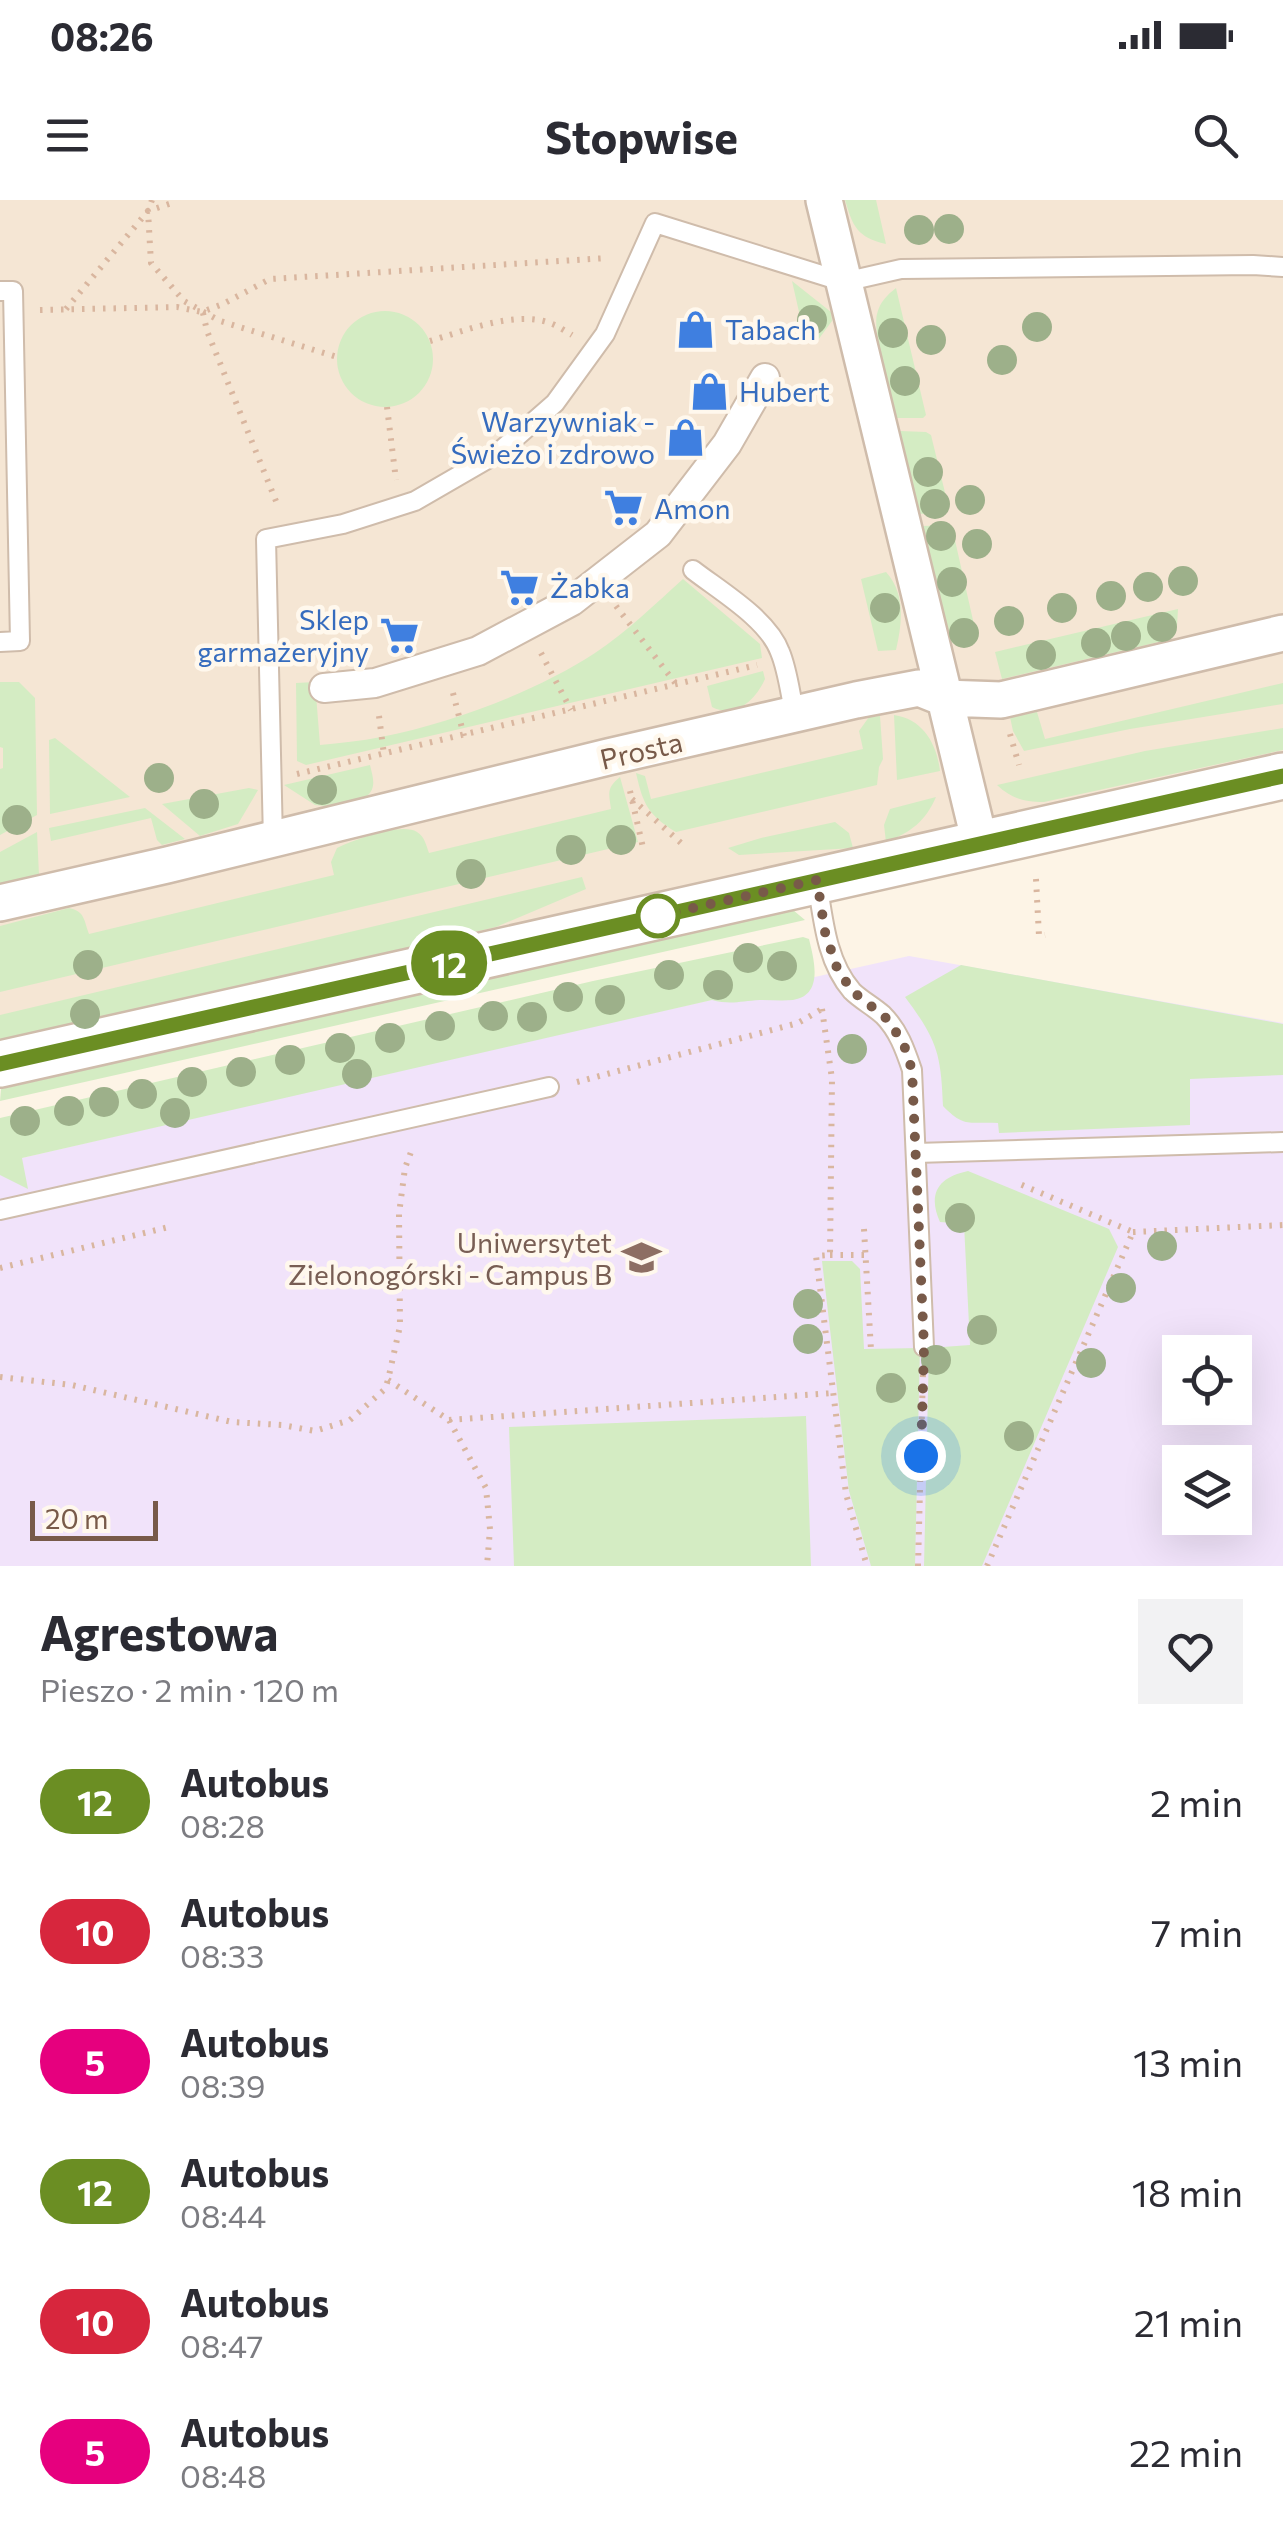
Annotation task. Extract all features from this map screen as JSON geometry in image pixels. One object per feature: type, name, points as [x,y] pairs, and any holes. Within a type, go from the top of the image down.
[{"type":"street","points":[[824,200],[980,843]]},
{"type":"street","points":[[324,688],[375,683],[478,651],[572,601],[658,534],[727,444],[765,378]]},
{"type":"street","name":"Prosta","points":[[0,903],[608,757],[918,688],[944,698],[1001,700],[1283,633]]},
{"type":"street","points":[[0,1064],[1283,776]]},
{"type":"lane","points":[[272,840],[266,539],[343,524],[415,501],[498,453],[554,404],[605,334],[654,223],[844,282],[901,269],[1283,267]]},
{"type":"lane","points":[[0,291],[13,291],[20,641],[0,642]]},
{"type":"lane","points":[[693,570],[760,622],[772,637],[795,714]]},
{"type":"lane","points":[[817,880],[825,932],[837,968],[852,991],[885,1017],[903,1042],[912,1070],[924,1347]]},
{"type":"lane","points":[[0,1210],[549,1086]]},
{"type":"lane","points":[[916,1153],[1283,1142]]},
{"type":"path","points":[[66,309],[148,211],[152,200]]},
{"type":"path","points":[[148,211],[174,200]]},
{"type":"path","points":[[148,211],[151,263],[184,301],[220,321],[337,358]]},
{"type":"path","points":[[14,311],[177,306],[202,312],[270,279],[640,256]]},
{"type":"path","points":[[202,312],[289,534]]},
{"type":"path","points":[[430,341],[488,324],[530,318],[550,323],[595,348]]},
{"type":"path","points":[[387,407],[399,506]]},
{"type":"path","points":[[596,582],[676,684]]},
{"type":"path","points":[[526,625],[571,710]]},
{"type":"path","points":[[271,777],[308,773],[782,660]]},
{"type":"path","points":[[1006,719],[1019,766]]},
{"type":"path","points":[[628,780],[644,852]]},
{"type":"path","points":[[632,798],[681,842]]},
{"type":"path","points":[[1036,879],[1039,936],[1045,935]]},
{"type":"path","points":[[549,1086],[650,1064],[798,1023],[852,991]]},
{"type":"path","points":[[822,1009],[832,1080],[830,1255]]},
{"type":"path","points":[[0,1377],[72,1385],[232,1422],[282,1424],[316,1431],[350,1420],[386,1389],[400,1326],[399,1214],[405,1168],[411,1152],[428,1147]]},
{"type":"path","points":[[970,1152],[970,1163],[1133,1232],[1283,1226]]},
{"type":"path","points":[[0,1268],[174,1226]]},
{"type":"path","points":[[864,1230],[871,1350]]},
{"type":"path","points":[[987,1566],[1133,1232]]},
{"type":"path","points":[[866,1255],[816,1256],[846,1494],[867,1566]]},
{"type":"path","points":[[918,1566],[924,1347]]},
{"type":"path","points":[[388,1380],[449,1420],[486,1488],[490,1529],[487,1566]]},
{"type":"path","points":[[449,1420],[834,1394]]},
{"type":"shaded area","points":[[0,200],[1283,200],[1283,768],[0,1063]]},
{"type":"shaded area","name":"Uniwersytet Zielonogórski - Campus B","points":[[909,956],[1283,1023],[1283,1566],[0,1566],[0,1163]]},
{"type":"green space","points":[[845,200],[876,200],[886,244],[858,230]]},
{"type":"green space","points":[[792,281],[831,312],[832,321],[818,340],[806,343]]},
{"type":"green space","points":[[896,288],[926,415],[923,418],[897,418],[880,350],[877,314],[884,299]]},
{"type":"green space","points":[[385,311],[404,314],[419,325],[430,340],[430,378],[419,393],[404,404],[385,407],[366,404],[351,393],[340,378],[337,359],[340,340],[351,325],[366,314]]},
{"type":"green space","points":[[900,431],[931,435],[949,509],[944,512],[920,514]]},
{"type":"green space","points":[[923,526],[952,527],[977,638],[950,643]]},
{"type":"green space","points":[[886,572],[900,599],[900,630],[896,650],[878,651],[861,579]]},
{"type":"green space","points":[[683,579],[760,644],[762,658],[306,765],[297,761],[296,683],[315,682],[320,745],[408,731],[464,715],[546,681],[618,636]]},
{"type":"green space","points":[[1178,609],[1177,626],[1163,641],[1002,679],[995,652]]},
{"type":"green space","points":[[763,671],[765,679],[744,705],[729,710],[712,707],[707,686]]},
{"type":"green space","points":[[0,682],[19,682],[35,698],[37,815],[0,835],[3,748]]},
{"type":"green space","points":[[1283,683],[1283,704],[1024,751],[1010,717],[1037,712],[1045,739]]},
{"type":"green space","points":[[894,715],[913,722],[927,734],[940,771],[897,780]]},
{"type":"green space","points":[[880,716],[883,759],[877,785],[676,832],[653,814],[641,793],[636,773],[645,776],[651,799],[863,749],[859,731],[869,717]]},
{"type":"green space","points":[[1283,728],[1283,750],[1044,802],[1019,799],[997,785],[1145,751]]},
{"type":"green space","points":[[55,738],[130,797],[50,814],[49,740]]},
{"type":"green space","points":[[370,765],[373,786],[366,797],[315,805],[284,785]]},
{"type":"green space","points":[[620,777],[638,842],[0,992],[0,926],[69,908],[81,914],[89,934],[334,875],[331,862],[337,848],[400,829],[417,832],[429,853],[611,809],[610,788]]},
{"type":"green space","points":[[249,788],[258,790],[238,824],[200,836],[162,804]]},
{"type":"green space","points":[[936,797],[916,825],[886,842],[884,825],[890,809]]},
{"type":"green space","points":[[145,808],[185,839],[162,845],[151,818],[51,841],[49,828]]},
{"type":"green space","points":[[835,822],[849,833],[853,848],[739,855],[728,848],[761,838]]},
{"type":"green space","points":[[37,832],[39,875],[0,884],[0,852]]},
{"type":"green space","points":[[582,877],[586,889],[496,927],[0,1041],[0,1015]]},
{"type":"green space","points":[[793,910],[805,920],[0,1101],[1,1089]]},
{"type":"green space","points":[[803,937],[809,939],[813,957],[813,984],[803,997],[793,1000],[712,1000],[22,1158],[28,1189],[0,1175],[0,1118],[593,981]]},
{"type":"green space","points":[[961,965],[1283,1024],[1283,1075],[1190,1079],[1190,1125],[999,1133],[998,1123],[963,1121],[943,1106],[935,1048],[905,997]]},
{"type":"green space","points":[[968,1171],[1109,1229],[1118,1247],[982,1566],[924,1566],[929,1348],[970,1345],[964,1224],[940,1222],[935,1203],[943,1182]]},
{"type":"green space","points":[[822,1261],[852,1261],[860,1269],[864,1349],[920,1348],[915,1566],[871,1566],[849,1491]]},
{"type":"green space","points":[[806,1416],[811,1566],[514,1566],[509,1427]]},
{"type":"bus line","name":"12","points":[[0,1064],[1283,776]]},
{"type":"place","name":"Tabach","points":[[695,329]]},
{"type":"place","name":"Hubert","points":[[709,391]]},
{"type":"place","name":"Warzywniak - Świeżo i zdrowo","points":[[685,437]]},
{"type":"place","name":"Amon","points":[[624,508]]},
{"type":"place","name":"Żabka","points":[[520,587]]},
{"type":"place","name":"Sklep garmażeryjny","points":[[399,635]]},
{"type":"place","name":"Uniwersytet Zielonogórski - Campus B","points":[[642,1258]]},
{"type":"route","points":[[658,916],[817,880],[825,932],[837,968],[852,991],[885,1017],[903,1042],[912,1070],[924,1347],[921,1456]]}]
